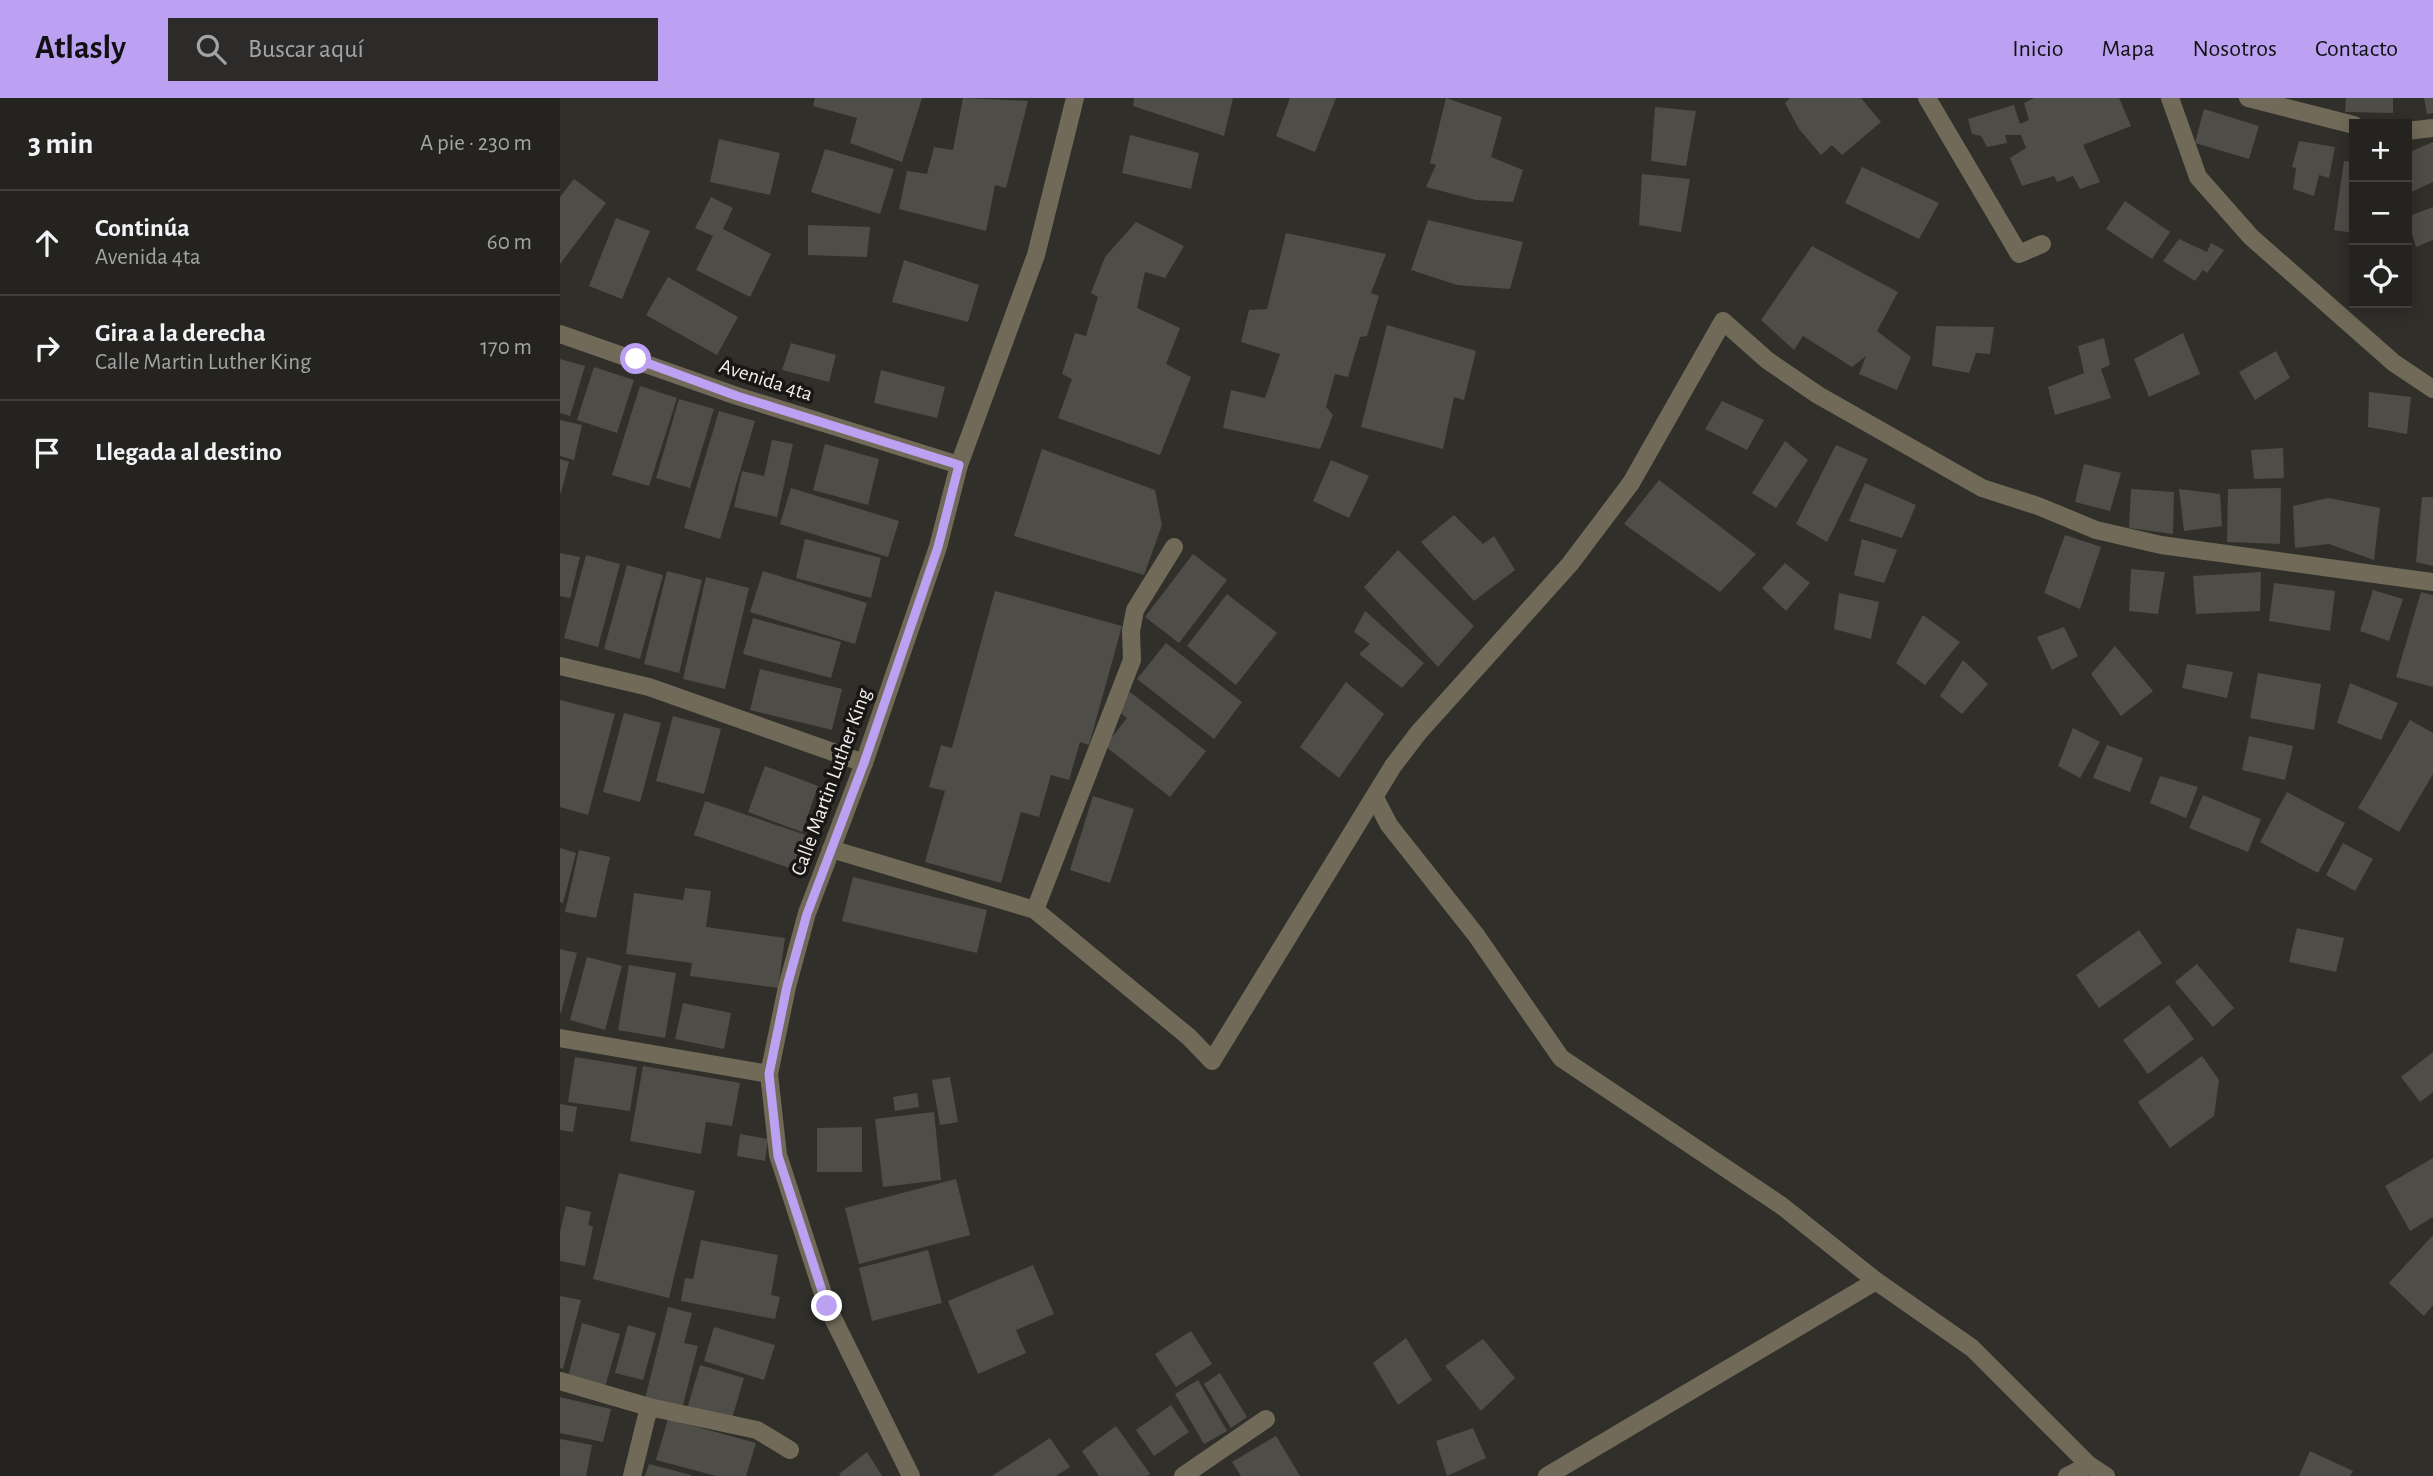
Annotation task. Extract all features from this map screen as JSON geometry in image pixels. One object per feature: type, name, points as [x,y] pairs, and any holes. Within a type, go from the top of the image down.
[{"type":"street","name":"Calle Martin Luther King","points":[[911,1476],[827,1306],[778,1156],[769,1074],[787,986],[807,914],[864,763],[938,547],[959,465],[1036,255],[1075,98]]},
{"type":"street","points":[[1927,98],[2019,254],[2042,244]]},
{"type":"street","points":[[2170,98],[2198,177],[2250,237],[2394,363],[2433,389]]},
{"type":"street","points":[[2248,98],[2349,124]]},
{"type":"street","points":[[2412,130],[2433,128]]},
{"type":"street","points":[[831,849],[1035,910],[1189,1037],[1212,1062],[1393,766],[1419,732],[1515,629],[1570,564],[1631,482],[1723,321],[1767,360],[1818,395],[1982,488],[2038,506],[2096,530],[2161,545],[2433,582]]},
{"type":"street","name":"Avenida 4ta","points":[[560,334],[737,396],[959,465]]},
{"type":"street","points":[[1035,910],[1132,660],[1131,631],[1135,610],[1174,547]]},
{"type":"street","points":[[560,666],[649,687],[864,763]]},
{"type":"street","points":[[1375,798],[1389,825],[1476,935],[1560,1058],[1782,1206],[1876,1281],[1972,1348],[2089,1465],[2106,1476]]},
{"type":"street","points":[[560,1038],[769,1074]]},
{"type":"street","points":[[1547,1476],[1876,1281]]},
{"type":"street","points":[[560,1381],[649,1407],[757,1430],[790,1450]]},
{"type":"street","points":[[632,1476],[649,1407]]},
{"type":"street","points":[[1183,1476],[1266,1419]]},
{"type":"street","points":[[2067,1476],[2089,1465]]},
{"type":"building","points":[[815,98],[922,98],[902,162],[850,143],[857,118],[813,106]]},
{"type":"building","points":[[963,98],[1028,101],[1006,188],[995,185],[986,231],[899,209],[907,171],[927,174],[934,147],[953,150]]},
{"type":"building","points":[[1134,98],[1233,98],[1224,136],[1133,106]]},
{"type":"building","points":[[1290,98],[1336,98],[1315,152],[1276,136]]},
{"type":"building","points":[[1446,98],[1502,117],[1491,157],[1523,170],[1513,202],[1476,200],[1426,187],[1436,165],[1430,163]]},
{"type":"building","points":[[1790,98],[1861,98],[1881,122],[1842,155],[1832,145],[1821,155],[1799,129],[1785,103]]},
{"type":"building","points":[[2034,98],[2119,98],[2131,126],[2083,145],[2100,182],[2080,189],[2073,176],[2057,182],[2054,176],[2022,186],[2010,158],[2026,148],[2021,135],[2005,135],[2007,143],[1987,147],[1981,136],[1972,134],[1968,119],[2014,105],[2020,124],[2029,120],[2024,103]]},
{"type":"building","points":[[2346,98],[2393,98],[2393,113],[2345,112]]},
{"type":"building","points":[[2424,98],[2433,98],[2433,113],[2427,114]]},
{"type":"building","points":[[1655,107],[1696,111],[1686,166],[1651,161]]},
{"type":"building","points":[[2204,109],[2259,126],[2249,159],[2195,143]]},
{"type":"building","points":[[1130,135],[1199,153],[1191,189],[1122,173]]},
{"type":"building","points":[[719,139],[780,153],[770,195],[710,182]]},
{"type":"building","points":[[2299,141],[2335,147],[2329,178],[2319,175],[2314,196],[2293,189],[2296,168],[2292,167]]},
{"type":"building","points":[[2433,142],[2433,182],[2412,192],[2412,182],[2412,151]]},
{"type":"building","points":[[825,149],[894,169],[880,214],[811,192]]},
{"type":"building","points":[[2344,161],[2349,162],[2349,232],[2334,230]]},
{"type":"building","points":[[1862,167],[1939,203],[1919,239],[1845,203]]},
{"type":"building","points":[[1642,174],[1690,179],[1681,232],[1639,225]]},
{"type":"building","points":[[574,179],[606,203],[560,264],[560,197]]},
{"type":"building","points":[[711,197],[733,208],[723,229],[771,254],[750,297],[696,270],[713,236],[695,228]]},
{"type":"building","points":[[2125,201],[2170,232],[2152,259],[2106,229]]},
{"type":"building","points":[[2433,207],[2433,240],[2416,247],[2412,234],[2412,215]]},
{"type":"building","points":[[616,218],[650,231],[622,299],[589,286]]},
{"type":"building","points":[[1428,220],[1523,242],[1510,289],[1457,285],[1411,270]]},
{"type":"building","points":[[1136,222],[1184,246],[1165,278],[1145,272],[1137,308],[1180,328],[1166,364],[1191,377],[1160,455],[1058,418],[1072,379],[1062,374],[1075,333],[1086,336],[1098,297],[1091,293],[1105,257]]},
{"type":"building","points":[[808,225],[870,227],[867,257],[808,255]]},
{"type":"building","points":[[1286,233],[1386,254],[1371,293],[1379,296],[1367,336],[1360,337],[1348,377],[1335,374],[1326,407],[1333,415],[1320,449],[1223,428],[1231,390],[1265,398],[1280,354],[1241,342],[1249,310],[1267,309]]},
{"type":"building","points":[[2179,239],[2207,252],[2211,243],[2224,250],[2207,273],[2203,270],[2195,281],[2163,261]]},
{"type":"building","points":[[1812,246],[1898,292],[1877,331],[1911,357],[1897,390],[1859,374],[1866,356],[1852,367],[1803,336],[1794,350],[1761,320]]},
{"type":"building","points":[[904,260],[979,285],[968,322],[892,302]]},
{"type":"building","points":[[668,277],[738,317],[717,355],[646,315]]},
{"type":"building","points":[[1387,325],[1476,351],[1464,400],[1454,397],[1443,449],[1361,427]]},
{"type":"building","points":[[1936,326],[1994,327],[1990,354],[1976,353],[1969,373],[1932,366]]},
{"type":"building","points":[[2183,333],[2200,374],[2149,397],[2134,359]]},
{"type":"building","points":[[2104,338],[2110,365],[2101,369],[2111,398],[2055,415],[2048,387],[2084,373],[2078,346]]},
{"type":"building","points":[[791,343],[836,355],[829,382],[782,370]]},
{"type":"building","points":[[2276,351],[2290,378],[2255,400],[2239,372]]},
{"type":"building","points":[[560,359],[585,366],[570,416],[560,413]]},
{"type":"building","points":[[594,367],[634,380],[617,433],[577,420]]},
{"type":"building","points":[[881,370],[945,387],[937,418],[874,403]]},
{"type":"building","points":[[640,386],[677,398],[649,486],[612,475]]},
{"type":"building","points":[[2369,392],[2411,397],[2407,434],[2368,427]]},
{"type":"building","points":[[679,399],[714,409],[690,488],[656,478]]},
{"type":"building","points":[[1722,401],[1764,420],[1747,450],[1705,429]]},
{"type":"building","points":[[719,411],[755,421],[720,539],[684,528]]},
{"type":"building","points":[[560,420],[582,425],[574,460],[560,456]]},
{"type":"building","points":[[772,440],[793,444],[777,517],[734,507],[742,471],[764,476]]},
{"type":"building","points":[[1785,441],[1808,460],[1776,508],[1752,493]]},
{"type":"building","points":[[825,444],[879,459],[868,505],[813,490]]},
{"type":"building","points":[[1836,445],[1868,459],[1827,542],[1796,524]]},
{"type":"building","points":[[2283,448],[2284,478],[2254,479],[2251,450]]},
{"type":"building","points":[[1042,449],[1155,490],[1162,525],[1144,575],[1014,536]]},
{"type":"building","points":[[560,459],[569,462],[561,493],[560,493]]},
{"type":"building","points":[[1331,460],[1369,476],[1349,518],[1313,501]]},
{"type":"building","points":[[2084,464],[2121,473],[2110,511],[2075,502]]},
{"type":"building","points":[[1659,480],[1756,554],[1720,592],[1624,524]]},
{"type":"building","points":[[1865,483],[1916,505],[1902,538],[1849,521]]},
{"type":"building","points":[[791,488],[899,521],[888,557],[780,524]]},
{"type":"building","points":[[2281,488],[2280,544],[2227,542],[2228,489]]},
{"type":"building","points":[[2131,489],[2174,492],[2173,534],[2129,528]]},
{"type":"building","points":[[2179,489],[2220,494],[2222,526],[2184,531]]},
{"type":"building","points":[[2422,497],[2433,497],[2433,566],[2416,562]]},
{"type":"building","points":[[2328,498],[2380,508],[2374,560],[2329,544],[2295,548],[2293,506]]},
{"type":"building","points":[[1454,515],[1483,544],[1494,536],[1515,570],[1474,601],[1421,542]]},
{"type":"building","points":[[2065,535],[2101,547],[2080,609],[2044,593]]},
{"type":"building","points":[[805,539],[881,558],[871,598],[796,578]]},
{"type":"building","points":[[1862,539],[1897,550],[1884,583],[1854,575]]},
{"type":"building","points":[[1398,550],[1474,626],[1438,667],[1364,587]]},
{"type":"building","points":[[560,553],[580,557],[570,598],[560,596]]},
{"type":"building","points":[[1193,554],[1227,580],[1179,643],[1145,617]]},
{"type":"building","points":[[586,555],[620,564],[598,647],[564,638]]},
{"type":"building","points":[[1785,563],[1810,583],[1786,611],[1762,588]]},
{"type":"building","points":[[627,565],[663,575],[640,659],[604,649]]},
{"type":"building","points":[[2131,569],[2165,572],[2158,614],[2129,611]]},
{"type":"building","points":[[667,571],[702,580],[679,673],[644,664]]},
{"type":"building","points":[[763,571],[867,603],[855,644],[750,612]]},
{"type":"building","points":[[2261,572],[2260,611],[2196,614],[2193,576]]},
{"type":"building","points":[[706,577],[749,588],[725,689],[683,679]]},
{"type":"building","points":[[2274,583],[2335,591],[2330,631],[2269,621]]},
{"type":"building","points":[[2373,590],[2403,599],[2389,641],[2360,631]]},
{"type":"building","points":[[995,591],[1122,626],[1089,745],[1080,742],[1069,780],[1051,775],[1039,817],[1021,812],[1001,883],[925,862],[945,791],[929,787],[941,745],[952,748]]},
{"type":"building","points":[[2421,592],[2433,595],[2433,687],[2396,677]]},
{"type":"building","points":[[1839,593],[1879,602],[1871,639],[1834,629]]},
{"type":"building","points":[[1227,594],[1277,633],[1236,685],[1187,646]]},
{"type":"building","points":[[1365,611],[1424,663],[1402,688],[1359,654],[1370,644],[1354,632]]},
{"type":"building","points":[[1923,615],[1960,642],[1925,685],[1896,663]]},
{"type":"building","points":[[753,618],[841,642],[831,678],[743,654]]},
{"type":"building","points":[[2064,627],[2078,656],[2052,670],[2037,637]]},
{"type":"building","points":[[1166,643],[1242,702],[1214,739],[1137,679]]},
{"type":"building","points":[[2115,646],[2153,691],[2121,716],[2091,674]]},
{"type":"building","points":[[1963,660],[1988,684],[1962,714],[1940,696]]},
{"type":"building","points":[[2187,664],[2233,672],[2227,698],[2182,688]]},
{"type":"building","points":[[760,669],[842,689],[832,730],[750,710]]},
{"type":"building","points":[[2258,673],[2321,684],[2314,730],[2250,718]]},
{"type":"building","points":[[1346,682],[1384,714],[1339,778],[1300,747]]},
{"type":"building","points":[[2350,683],[2398,703],[2381,740],[2337,723]]},
{"type":"building","points":[[1130,692],[1206,751],[1170,797],[1105,746],[1127,718],[1117,710]]},
{"type":"building","points":[[560,700],[615,714],[588,815],[560,807]]},
{"type":"building","points":[[624,713],[661,723],[640,802],[603,792]]},
{"type":"building","points":[[673,716],[721,729],[704,794],[656,781]]},
{"type":"building","points":[[2410,720],[2433,733],[2433,774],[2399,832],[2358,808]]},
{"type":"building","points":[[2073,728],[2100,742],[2080,778],[2058,766]]},
{"type":"building","points":[[2249,736],[2293,746],[2285,780],[2242,770]]},
{"type":"building","points":[[2107,745],[2143,758],[2130,792],[2093,778]]},
{"type":"building","points":[[765,766],[818,786],[802,832],[748,812]]},
{"type":"building","points":[[2160,776],[2198,787],[2186,818],[2150,803]]},
{"type":"building","points":[[2287,792],[2345,823],[2318,873],[2260,842]]},
{"type":"building","points":[[2203,795],[2261,819],[2248,852],[2189,828]]},
{"type":"building","points":[[1093,796],[1134,809],[1110,883],[1070,870]]},
{"type":"building","points":[[705,801],[815,838],[804,873],[694,835]]},
{"type":"building","points":[[2343,843],[2373,859],[2355,891],[2326,875]]},
{"type":"building","points":[[560,848],[576,853],[563,903],[560,902]]},
{"type":"building","points":[[579,850],[610,857],[596,918],[565,912]]},
{"type":"building","points":[[853,877],[987,910],[977,953],[842,921]]},
{"type":"building","points":[[685,888],[711,891],[706,927],[785,938],[778,988],[690,976],[692,963],[626,954],[634,893],[683,900]]},
{"type":"building","points":[[2297,928],[2344,938],[2336,972],[2289,962]]},
{"type":"building","points":[[2139,930],[2162,963],[2099,1008],[2076,975]]},
{"type":"building","points":[[560,949],[577,953],[561,1013],[560,1013]]},
{"type":"building","points":[[587,957],[622,966],[605,1030],[570,1020]]},
{"type":"building","points":[[2197,964],[2234,1008],[2213,1027],[2175,982]]},
{"type":"building","points":[[629,965],[676,973],[665,1038],[618,1030]]},
{"type":"building","points":[[683,1003],[731,1013],[724,1049],[675,1039]]},
{"type":"building","points":[[2169,1005],[2194,1039],[2148,1074],[2123,1040]]},
{"type":"building","points":[[2433,1052],[2433,1092],[2420,1102],[2401,1077]]},
{"type":"building","points":[[2202,1056],[2219,1080],[2214,1116],[2170,1148],[2138,1102]]},
{"type":"building","points":[[575,1057],[637,1067],[630,1111],[568,1102]]},
{"type":"building","points":[[643,1066],[740,1083],[732,1126],[706,1122],[701,1154],[630,1141]]},
{"type":"building","points":[[950,1077],[958,1122],[940,1125],[932,1080]]},
{"type":"building","points":[[917,1093],[919,1107],[895,1111],[893,1097]]},
{"type":"building","points":[[560,1104],[577,1107],[573,1132],[560,1130]]},
{"type":"building","points":[[934,1112],[941,1180],[883,1187],[875,1119]]},
{"type":"building","points":[[862,1127],[862,1172],[817,1172],[817,1128]]},
{"type":"building","points":[[740,1134],[768,1139],[765,1161],[737,1156]]},
{"type":"building","points":[[2433,1158],[2433,1217],[2410,1231],[2385,1186]]},
{"type":"building","points":[[619,1173],[695,1191],[669,1298],[593,1279]]},
{"type":"building","points":[[956,1179],[970,1235],[859,1264],[845,1208]]},
{"type":"building","points":[[566,1206],[591,1212],[588,1225],[593,1227],[585,1266],[560,1261],[560,1232]]},
{"type":"building","points":[[2433,1235],[2433,1305],[2424,1316],[2389,1283]]},
{"type":"building","points":[[701,1240],[778,1255],[771,1295],[780,1297],[775,1319],[681,1301],[685,1278],[693,1279]]},
{"type":"building","points":[[928,1250],[942,1303],[872,1321],[859,1268]]},
{"type":"building","points":[[1033,1265],[1054,1314],[1016,1330],[1026,1353],[978,1374],[948,1301]]},
{"type":"building","points":[[560,1296],[581,1300],[563,1369],[560,1368]]},
{"type":"building","points":[[668,1307],[692,1313],[684,1343],[698,1346],[682,1409],[645,1399]]},
{"type":"building","points":[[582,1323],[620,1334],[605,1387],[568,1377]]},
{"type":"building","points":[[628,1325],[656,1333],[643,1380],[615,1373]]},
{"type":"building","points":[[714,1327],[775,1345],[764,1380],[704,1361]]},
{"type":"building","points":[[1191,1331],[1212,1364],[1176,1387],[1155,1354]]},
{"type":"building","points":[[1406,1338],[1432,1380],[1398,1405],[1373,1363]]},
{"type":"building","points":[[1483,1339],[1515,1378],[1481,1411],[1445,1366]]},
{"type":"building","points":[[700,1365],[744,1378],[731,1422],[687,1409]]},
{"type":"building","points":[[1220,1373],[1247,1417],[1231,1428],[1204,1384]]},
{"type":"building","points":[[1198,1380],[1227,1431],[1204,1444],[1175,1394]]},
{"type":"building","points":[[560,1397],[611,1409],[603,1442],[560,1433]]},
{"type":"building","points":[[1171,1405],[1189,1432],[1154,1456],[1136,1430]]},
{"type":"building","points":[[668,1419],[756,1443],[746,1476],[716,1476],[656,1460]]},
{"type":"building","points":[[1116,1426],[1150,1474],[1147,1476],[1099,1476],[1082,1451]]},
{"type":"building","points":[[1473,1428],[1486,1458],[1447,1476],[1436,1441]]},
{"type":"building","points":[[1276,1436],[1300,1476],[1241,1476],[1232,1462]]},
{"type":"building","points":[[1050,1438],[1070,1467],[1056,1476],[992,1476]]},
{"type":"building","points":[[560,1439],[592,1445],[586,1476],[560,1476]]},
{"type":"building","points":[[2310,1451],[2353,1471],[2350,1476],[2299,1476]]},
{"type":"building","points":[[867,1452],[882,1476],[840,1476],[839,1474]]},
{"type":"building","points":[[649,1464],[691,1475],[691,1476],[645,1476]]},
{"type":"route","points":[[636,359],[737,396],[959,465],[938,547],[864,763],[807,914],[787,986],[769,1074],[778,1156],[827,1306]]}]
